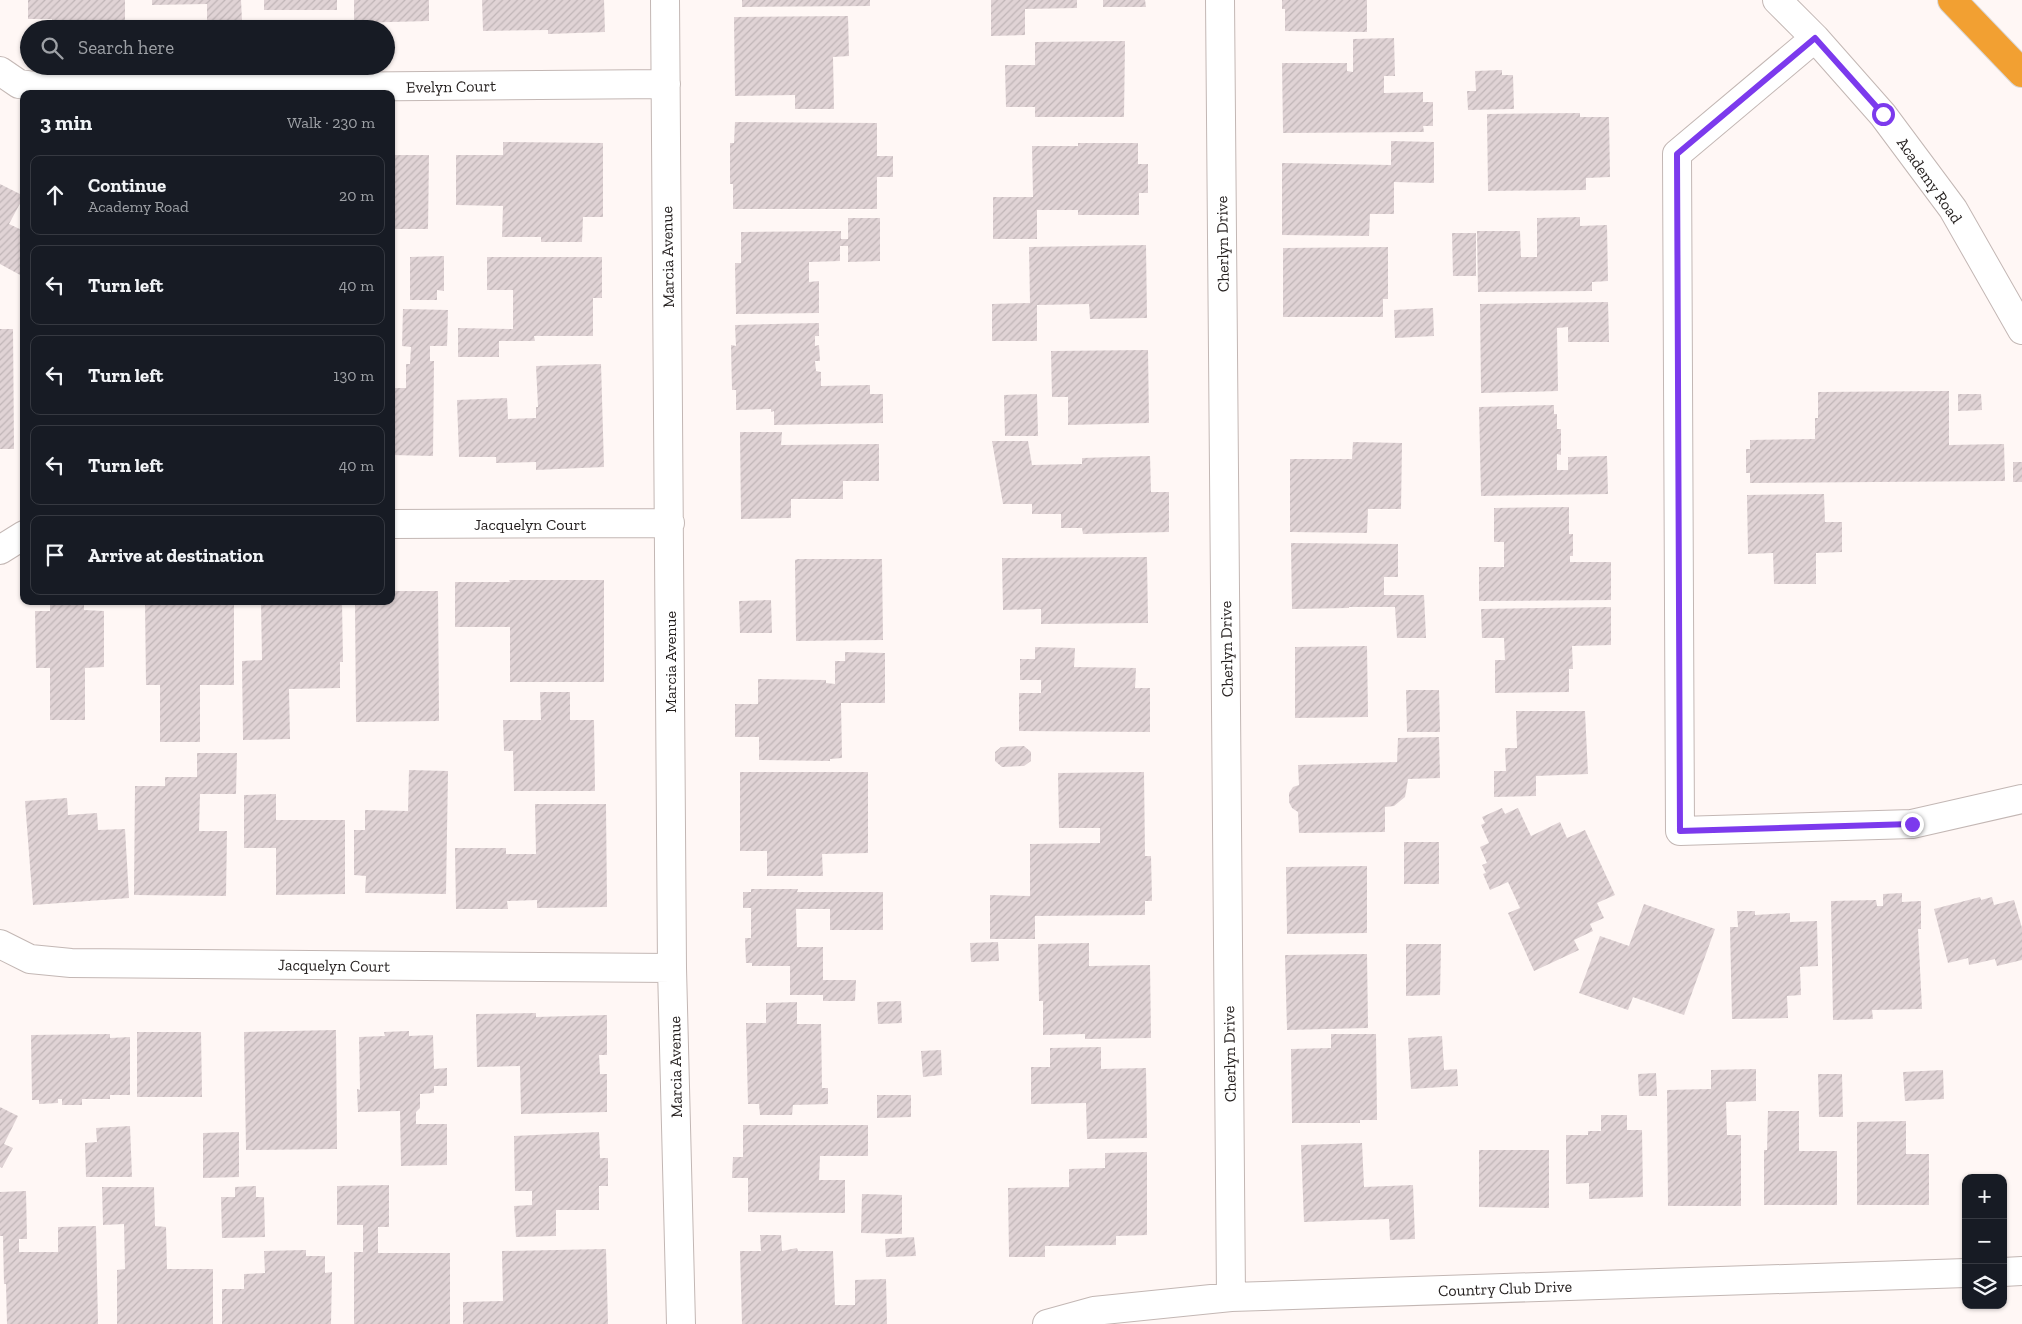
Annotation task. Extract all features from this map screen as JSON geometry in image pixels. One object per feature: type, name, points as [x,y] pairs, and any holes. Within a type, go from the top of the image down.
[{"type":"highway","points":[[1952,0],[2022,73]]},
{"type":"street","name":"Marcia Avenue","points":[[665,0],[672,968],[681,1324]]},
{"type":"street","name":"Cherlyn Drive","points":[[1220,0],[1231,1297]]},
{"type":"street","name":"Academy Road","points":[[1777,0],[1815,38],[1883,114],[1953,209],[2022,330]]},
{"type":"street","points":[[1815,38],[1677,154],[1680,831],[1912,824],[2022,799]]},
{"type":"street","name":"Evelyn Court","points":[[0,72],[19,84],[56,89],[666,84]]},
{"type":"street","name":"Jacquelyn Court","points":[[395,524],[670,523]]},
{"type":"street","points":[[0,550],[20,538]]},
{"type":"street","name":"Jacquelyn Court","points":[[0,944],[30,959],[71,963],[672,968]]},
{"type":"street","points":[[2007,1272],[2022,1272]]},
{"type":"street","name":"Country Club Drive","points":[[1047,1324],[1094,1311],[1231,1297],[1962,1273]]},
{"type":"building","points":[[28,0],[125,0],[125,20],[28,19]]},
{"type":"building","points":[[152,0],[241,0],[242,20],[207,20],[207,4],[152,5]]},
{"type":"building","points":[[264,0],[337,0],[337,10],[264,10]]},
{"type":"building","points":[[354,0],[429,0],[429,21],[354,20]]},
{"type":"building","points":[[482,0],[604,0],[605,32],[548,34],[548,30],[483,31]]},
{"type":"building","points":[[742,0],[870,0],[870,6],[742,7]]},
{"type":"building","points":[[991,0],[1077,0],[1077,8],[1025,9],[1025,35],[991,36]]},
{"type":"building","points":[[1103,0],[1145,0],[1146,7],[1103,7]]},
{"type":"building","points":[[1282,0],[1367,0],[1367,32],[1285,31],[1285,9],[1282,9]]},
{"type":"building","points":[[848,16],[849,56],[833,57],[834,109],[795,109],[795,95],[735,96],[734,17]]},
{"type":"building","points":[[1394,38],[1395,76],[1384,76],[1384,93],[1423,92],[1423,102],[1433,102],[1433,126],[1423,126],[1424,132],[1283,133],[1282,63],[1347,63],[1347,71],[1353,72],[1353,39]]},
{"type":"building","points":[[1125,41],[1124,117],[1035,117],[1035,107],[1006,107],[1005,65],[1035,65],[1035,42]]},
{"type":"building","points":[[1502,70],[1502,75],[1513,75],[1514,109],[1468,110],[1467,91],[1476,91],[1475,71]]},
{"type":"building","points":[[1580,113],[1580,117],[1609,117],[1610,177],[1586,178],[1586,190],[1488,191],[1487,114]]},
{"type":"building","points":[[735,122],[877,123],[877,156],[893,156],[893,177],[877,177],[877,209],[733,209],[733,184],[730,184],[730,143],[734,143]]},
{"type":"building","points":[[1391,141],[1434,142],[1434,183],[1394,182],[1394,214],[1370,214],[1369,236],[1282,235],[1282,163],[1391,165]]},
{"type":"building","points":[[503,142],[603,143],[603,217],[583,217],[582,242],[541,242],[541,237],[502,237],[503,206],[456,205],[456,155],[503,155]]},
{"type":"building","points":[[1078,143],[1138,143],[1138,164],[1148,164],[1148,193],[1139,193],[1139,215],[1078,215],[1078,210],[1037,210],[1037,239],[993,239],[993,197],[1033,197],[1032,146],[1078,146]]},
{"type":"building","points":[[395,155],[429,155],[428,229],[395,229]]},
{"type":"building","points":[[0,184],[20,194],[20,203],[9,224],[20,229],[20,275],[0,264]]},
{"type":"building","points":[[1580,217],[1580,226],[1607,225],[1608,281],[1592,282],[1592,291],[1478,292],[1477,231],[1520,231],[1521,257],[1537,257],[1537,218]]},
{"type":"building","points":[[848,218],[880,218],[880,261],[848,262],[848,246],[840,246],[840,261],[809,262],[809,282],[819,281],[819,313],[736,314],[735,263],[741,263],[741,232],[841,231],[841,239],[848,239]]},
{"type":"building","points":[[1452,233],[1476,233],[1476,276],[1453,276]]},
{"type":"building","points":[[1146,245],[1147,318],[1090,319],[1089,304],[1037,305],[1037,341],[992,341],[992,304],[1030,303],[1029,247]]},
{"type":"building","points":[[1388,247],[1388,299],[1383,299],[1383,317],[1283,317],[1283,248]]},
{"type":"building","points":[[444,256],[444,291],[437,290],[437,300],[410,300],[410,257]]},
{"type":"building","points":[[487,257],[602,257],[602,298],[593,298],[593,336],[534,336],[535,341],[499,341],[499,357],[458,357],[458,328],[513,329],[513,290],[487,290]]},
{"type":"building","points":[[1608,302],[1609,342],[1568,342],[1568,327],[1557,328],[1558,391],[1481,393],[1480,304]]},
{"type":"building","points":[[1433,308],[1434,336],[1395,338],[1394,310]]},
{"type":"building","points":[[403,309],[448,310],[447,346],[430,346],[430,361],[434,361],[433,456],[395,455],[395,388],[406,388],[406,364],[410,364],[411,347],[402,346]]},
{"type":"building","points":[[819,323],[819,336],[815,336],[815,346],[819,345],[820,361],[815,361],[816,371],[821,372],[821,386],[870,385],[870,394],[883,394],[883,423],[774,425],[774,411],[771,412],[771,409],[736,410],[736,390],[732,390],[731,345],[736,346],[735,325]]},
{"type":"building","points":[[0,329],[13,329],[14,449],[0,449]]},
{"type":"building","points":[[1148,350],[1149,423],[1068,425],[1068,397],[1052,397],[1051,351]]},
{"type":"building","points":[[601,364],[604,467],[536,470],[536,462],[496,463],[496,457],[459,457],[457,400],[507,398],[508,419],[536,418],[536,407],[538,407],[536,366]]},
{"type":"building","points":[[1949,391],[1949,445],[2004,444],[2005,481],[1750,483],[1750,473],[1746,473],[1746,449],[1750,449],[1750,440],[1815,439],[1815,418],[1818,418],[1818,392]]},
{"type":"building","points":[[1037,394],[1038,436],[1005,436],[1004,395]]},
{"type":"building","points":[[1958,394],[1981,394],[1982,410],[1958,411]]},
{"type":"building","points":[[1554,405],[1554,414],[1557,414],[1557,429],[1561,429],[1561,455],[1557,454],[1557,470],[1568,470],[1568,457],[1607,456],[1608,494],[1481,496],[1479,407]]},
{"type":"building","points":[[740,432],[782,432],[781,445],[879,444],[879,481],[843,481],[843,499],[791,499],[791,518],[741,519]]},
{"type":"building","points":[[992,441],[1028,441],[1032,465],[1082,464],[1082,458],[1150,456],[1151,492],[1169,492],[1169,532],[1083,534],[1082,528],[1061,528],[1061,514],[1032,514],[1032,504],[1003,504]]},
{"type":"building","points":[[1353,442],[1402,443],[1401,509],[1368,509],[1367,533],[1290,532],[1290,459],[1352,459]]},
{"type":"building","points":[[2013,462],[2022,462],[2022,482],[2013,482]]},
{"type":"building","points":[[1824,494],[1825,522],[1842,522],[1842,552],[1816,553],[1816,584],[1774,584],[1773,553],[1748,554],[1747,495]]},
{"type":"building","points":[[1569,507],[1569,534],[1573,534],[1573,556],[1570,556],[1570,562],[1611,562],[1611,600],[1479,601],[1479,567],[1504,567],[1504,542],[1494,542],[1494,508]]},
{"type":"building","points":[[1291,543],[1398,544],[1398,577],[1384,577],[1384,595],[1424,595],[1426,638],[1397,638],[1395,607],[1292,609]]},
{"type":"building","points":[[1147,557],[1148,623],[1041,624],[1041,609],[1003,610],[1002,558]]},
{"type":"building","points":[[882,559],[883,640],[796,641],[795,560]]},
{"type":"building","points":[[509,580],[604,580],[604,682],[510,682],[510,627],[455,627],[455,582],[510,582]]},
{"type":"building","points":[[395,591],[438,591],[439,721],[356,722],[355,605],[395,605]]},
{"type":"building","points":[[771,600],[772,633],[740,633],[739,601]]},
{"type":"building","points":[[50,605],[84,605],[84,610],[104,611],[104,667],[85,668],[85,720],[50,720],[50,668],[36,668],[35,611],[50,611]]},
{"type":"building","points":[[145,605],[234,605],[234,685],[200,685],[200,742],[160,742],[160,685],[146,685]]},
{"type":"building","points":[[261,605],[342,605],[343,662],[340,662],[340,688],[289,689],[290,739],[243,740],[242,661],[262,660]]},
{"type":"building","points":[[1611,607],[1611,645],[1572,646],[1573,669],[1569,669],[1569,692],[1495,693],[1495,660],[1505,660],[1504,638],[1482,638],[1481,609]]},
{"type":"building","points":[[1367,646],[1368,717],[1295,718],[1295,647]]},
{"type":"building","points":[[1035,647],[1075,648],[1074,667],[1136,668],[1135,688],[1150,688],[1150,732],[1019,731],[1019,693],[1041,693],[1041,680],[1020,680],[1020,659],[1035,659]]},
{"type":"building","points":[[845,652],[885,653],[885,703],[841,703],[842,758],[830,759],[830,761],[759,760],[759,737],[735,737],[735,704],[758,704],[758,679],[826,680],[826,683],[835,684],[835,661],[845,661]]},
{"type":"building","points":[[1406,690],[1439,690],[1440,732],[1407,732]]},
{"type":"building","points":[[540,692],[570,692],[570,720],[594,720],[595,791],[514,791],[513,751],[504,751],[503,720],[541,720]]},
{"type":"building","points":[[1516,711],[1585,711],[1588,774],[1536,776],[1536,796],[1494,797],[1494,771],[1506,771],[1505,748],[1517,748]]},
{"type":"building","points":[[1439,737],[1440,778],[1408,779],[1405,797],[1394,806],[1385,807],[1385,832],[1299,833],[1298,812],[1292,808],[1289,802],[1289,793],[1293,787],[1299,785],[1298,765],[1397,762],[1398,738]]},
{"type":"building","points":[[1024,746],[1031,752],[1031,761],[1024,766],[1002,767],[995,761],[995,752],[1001,747]]},
{"type":"building","points":[[197,753],[237,753],[236,794],[200,794],[199,831],[227,831],[226,896],[134,895],[135,786],[165,786],[165,777],[197,777]]},
{"type":"building","points":[[409,770],[448,771],[446,894],[365,893],[366,876],[354,875],[354,830],[365,830],[365,810],[408,811]]},
{"type":"building","points":[[740,772],[868,772],[868,853],[822,854],[823,876],[767,876],[767,851],[740,851]]},
{"type":"building","points":[[1144,772],[1145,856],[1151,856],[1152,901],[1145,901],[1145,915],[1035,916],[1035,939],[990,939],[990,895],[1030,896],[1030,844],[1100,843],[1100,828],[1059,828],[1058,773]]},
{"type":"building","points":[[276,794],[276,820],[345,820],[345,894],[276,895],[276,848],[244,848],[244,795]]},
{"type":"building","points":[[67,798],[68,815],[97,813],[98,830],[125,829],[129,898],[33,905],[25,801]]},
{"type":"building","points":[[535,804],[606,804],[607,907],[537,908],[537,900],[507,901],[508,909],[456,909],[455,848],[506,848],[506,854],[536,854]]},
{"type":"building","points":[[1502,808],[1505,814],[1518,808],[1531,836],[1560,822],[1567,838],[1585,830],[1615,895],[1597,903],[1604,918],[1590,924],[1593,931],[1574,940],[1579,950],[1534,971],[1508,913],[1520,908],[1508,882],[1490,890],[1483,874],[1486,873],[1482,865],[1487,863],[1480,847],[1489,843],[1481,825],[1485,823],[1482,817]]},
{"type":"building","points":[[1404,842],[1439,842],[1439,884],[1404,884]]},
{"type":"building","points":[[1367,866],[1367,933],[1287,934],[1286,867]]},
{"type":"building","points":[[751,889],[798,889],[797,892],[883,892],[883,930],[830,930],[830,909],[796,909],[797,947],[823,947],[823,980],[856,980],[855,1001],[823,1001],[823,995],[790,995],[790,966],[752,966],[752,963],[746,963],[745,938],[751,938],[751,908],[743,908],[743,892],[751,892]]},
{"type":"building","points":[[1902,893],[1902,902],[1921,901],[1921,929],[1918,929],[1922,1009],[1872,1010],[1873,1019],[1833,1020],[1831,901],[1876,900],[1877,906],[1883,906],[1883,894]]},
{"type":"building","points":[[1980,897],[1981,900],[1992,897],[1994,905],[2014,900],[2022,928],[2022,960],[1997,966],[1995,959],[1969,965],[1968,958],[1948,963],[1934,909]]},
{"type":"building","points":[[1644,904],[1715,929],[1684,1015],[1633,997],[1628,1010],[1579,993],[1600,936],[1629,946]]},
{"type":"building","points":[[1737,911],[1755,911],[1755,915],[1790,913],[1790,922],[1817,921],[1818,966],[1800,967],[1801,995],[1787,996],[1788,1018],[1732,1019],[1730,927],[1738,927]]},
{"type":"building","points":[[998,942],[999,961],[971,962],[970,943]]},
{"type":"building","points":[[1089,943],[1089,966],[1150,965],[1151,1038],[1085,1039],[1085,1034],[1043,1035],[1043,1001],[1039,1001],[1038,944]]},
{"type":"building","points":[[1406,944],[1441,944],[1440,995],[1406,996]]},
{"type":"building","points":[[1367,954],[1368,1028],[1287,1030],[1285,955]]},
{"type":"building","points":[[901,1001],[902,1023],[878,1024],[877,1002]]},
{"type":"building","points":[[797,1002],[797,1024],[821,1024],[822,1088],[828,1088],[828,1104],[793,1105],[792,1115],[760,1115],[759,1104],[748,1104],[746,1023],[766,1023],[766,1003]]},
{"type":"building","points":[[536,1013],[536,1017],[607,1015],[607,1055],[599,1055],[600,1074],[607,1074],[607,1112],[521,1114],[520,1066],[477,1067],[476,1014]]},
{"type":"building","points":[[336,1030],[337,1149],[246,1150],[244,1032]]},
{"type":"building","points":[[409,1031],[409,1036],[433,1035],[434,1069],[447,1068],[447,1086],[434,1086],[434,1093],[420,1094],[420,1108],[416,1112],[416,1124],[447,1124],[447,1165],[401,1166],[400,1111],[358,1112],[357,1089],[360,1090],[359,1037],[385,1036],[384,1032]]},
{"type":"building","points":[[137,1032],[201,1032],[202,1097],[137,1097]]},
{"type":"building","points":[[110,1034],[110,1038],[130,1037],[130,1095],[110,1095],[110,1099],[82,1099],[82,1105],[62,1105],[62,1099],[58,1099],[58,1103],[39,1104],[39,1100],[32,1100],[31,1035]]},
{"type":"building","points":[[1331,1034],[1376,1034],[1377,1120],[1360,1120],[1360,1123],[1292,1123],[1291,1049],[1331,1048]]},
{"type":"building","points":[[1442,1036],[1444,1070],[1457,1069],[1458,1086],[1411,1089],[1408,1038]]},
{"type":"building","points":[[1101,1047],[1101,1069],[1146,1068],[1147,1138],[1087,1139],[1086,1103],[1031,1104],[1031,1067],[1050,1067],[1050,1048]]},
{"type":"building","points":[[941,1050],[942,1075],[923,1077],[921,1051]]},
{"type":"building","points":[[1756,1069],[1756,1101],[1726,1102],[1727,1135],[1741,1135],[1741,1206],[1668,1206],[1667,1090],[1711,1089],[1711,1070]]},
{"type":"building","points":[[1943,1070],[1944,1099],[1905,1101],[1903,1072]]},
{"type":"building","points":[[1656,1073],[1657,1096],[1639,1096],[1638,1074]]},
{"type":"building","points":[[1818,1074],[1842,1074],[1843,1117],[1819,1117]]},
{"type":"building","points":[[877,1095],[911,1095],[911,1117],[877,1118]]},
{"type":"building","points":[[0,1107],[18,1116],[4,1144],[13,1148],[2,1168],[0,1167]]},
{"type":"building","points":[[1768,1111],[1799,1111],[1799,1151],[1837,1151],[1837,1205],[1764,1205],[1764,1150],[1767,1150]]},
{"type":"building","points":[[1601,1115],[1627,1115],[1627,1130],[1642,1130],[1643,1197],[1589,1199],[1589,1183],[1566,1184],[1566,1135],[1588,1135],[1588,1131],[1601,1131]]},
{"type":"building","points":[[1906,1121],[1906,1154],[1929,1154],[1929,1205],[1857,1205],[1857,1122]]},
{"type":"building","points":[[743,1125],[868,1125],[868,1156],[820,1156],[819,1180],[845,1180],[845,1213],[748,1212],[748,1178],[732,1178],[733,1157],[743,1157]]},
{"type":"building","points":[[130,1126],[132,1177],[86,1177],[85,1143],[97,1142],[96,1128]]},
{"type":"building","points":[[239,1132],[239,1177],[203,1178],[203,1133]]},
{"type":"building","points":[[599,1132],[600,1158],[608,1158],[608,1186],[599,1186],[599,1210],[556,1210],[556,1236],[516,1237],[514,1206],[532,1205],[532,1191],[515,1191],[514,1136]]},
{"type":"building","points":[[1362,1143],[1364,1187],[1413,1185],[1415,1239],[1390,1240],[1389,1219],[1304,1222],[1301,1145]]},
{"type":"building","points":[[1479,1150],[1549,1150],[1549,1208],[1479,1207]]},
{"type":"building","points":[[1147,1152],[1147,1235],[1116,1236],[1116,1245],[1045,1246],[1045,1257],[1009,1257],[1008,1188],[1069,1187],[1069,1169],[1105,1168],[1105,1153]]},
{"type":"building","points":[[389,1185],[389,1227],[378,1227],[378,1253],[450,1253],[450,1324],[354,1324],[354,1252],[363,1252],[363,1225],[337,1225],[337,1186]]},
{"type":"building","points":[[256,1186],[256,1197],[264,1197],[265,1237],[222,1238],[221,1197],[235,1197],[235,1187]]},
{"type":"building","points":[[102,1187],[154,1187],[155,1226],[166,1227],[167,1269],[213,1269],[213,1324],[117,1324],[117,1270],[125,1269],[124,1224],[103,1225]]},
{"type":"building","points":[[26,1191],[27,1239],[19,1239],[19,1252],[58,1252],[58,1227],[96,1226],[98,1324],[7,1324],[3,1236],[0,1236],[0,1192]]},
{"type":"building","points":[[862,1194],[902,1195],[902,1234],[861,1233]]},
{"type":"building","points":[[760,1235],[781,1235],[782,1251],[797,1248],[798,1251],[833,1251],[835,1305],[855,1305],[855,1280],[886,1279],[887,1324],[742,1324],[740,1251],[761,1251]]},
{"type":"building","points":[[914,1237],[916,1256],[886,1257],[885,1239]]},
{"type":"building","points":[[606,1249],[608,1324],[463,1324],[463,1302],[503,1301],[502,1251]]},
{"type":"building","points":[[306,1250],[306,1256],[325,1256],[325,1273],[332,1272],[331,1324],[222,1324],[222,1289],[244,1289],[244,1274],[265,1273],[264,1251]]},
{"type":"route","points":[[1883,114],[1815,38],[1677,154],[1680,831],[1912,824]]}]
